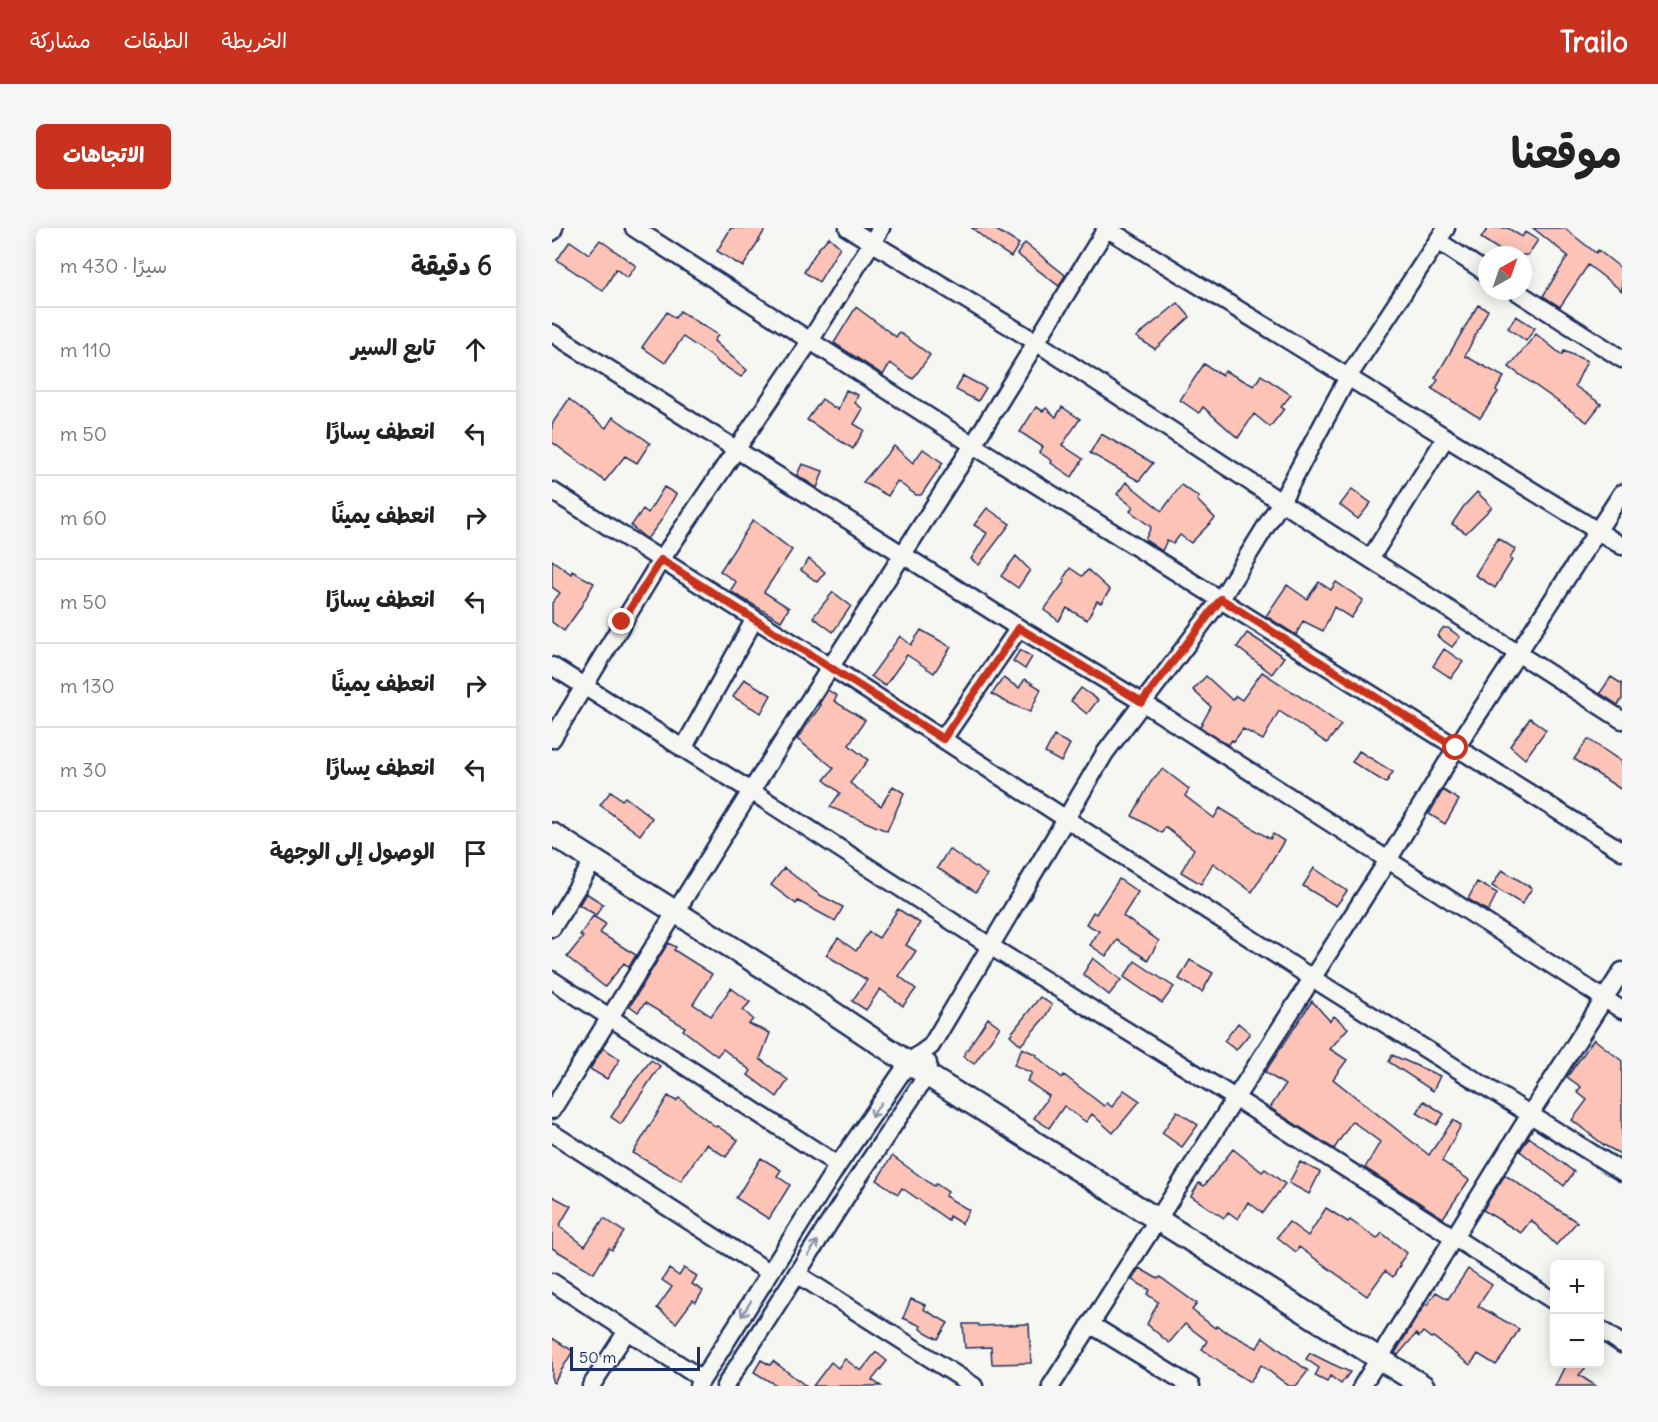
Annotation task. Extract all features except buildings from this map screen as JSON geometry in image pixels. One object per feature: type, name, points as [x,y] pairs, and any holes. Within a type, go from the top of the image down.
[{"type":"street","points":[[634,228],[973,445],[1622,850]]},
{"type":"street","points":[[848,228],[1036,342],[1622,720]]},
{"type":"street","points":[[552,739],[661,560],[810,341],[881,228]]},
{"type":"street","points":[[552,1110],[751,791],[973,445],[1106,228],[1622,546]]},
{"type":"street","points":[[725,1386],[927,1075],[931,1046],[1104,753],[1221,599],[1281,502],[1348,377],[1442,235],[1478,265]]},
{"type":"street","points":[[1530,300],[1622,359]]},
{"type":"street","points":[[552,333],[902,555],[1142,702],[1622,1010]]},
{"type":"street","points":[[1370,559],[1446,437]]},
{"type":"street","points":[[552,491],[831,667],[1312,978],[1622,1172]]},
{"type":"street","points":[[1051,1386],[1388,860],[1456,748],[1622,493]]},
{"type":"street","points":[[683,749],[754,620]]},
{"type":"street","points":[[943,739],[1019,628]]},
{"type":"street","points":[[552,666],[751,791],[990,946],[1235,1098],[1550,1298]]},
{"type":"street","points":[[552,834],[676,911],[927,1075],[1423,1386]]},
{"type":"street","points":[[552,928],[594,860]]},
{"type":"street","points":[[1362,1386],[1622,971]]},
{"type":"street","points":[[552,980],[838,1165]]},
{"type":"street","points":[[552,1282],[627,1331],[700,1383],[838,1165],[909,1062],[931,1046]]},
{"type":"street","points":[[552,1133],[769,1272]]},
{"type":"street","points":[[797,1274],[974,1386]]},
{"type":"street","points":[[1090,1324],[1187,1385]]},
{"type":"street","points":[[591,1386],[627,1331]]},
{"type":"street","points":[[1604,1332],[1622,1344]]},
{"type":"route","points":[[622,622],[661,560],[943,739],[1019,628],[1142,702],[1221,599],[1456,748]]}]
